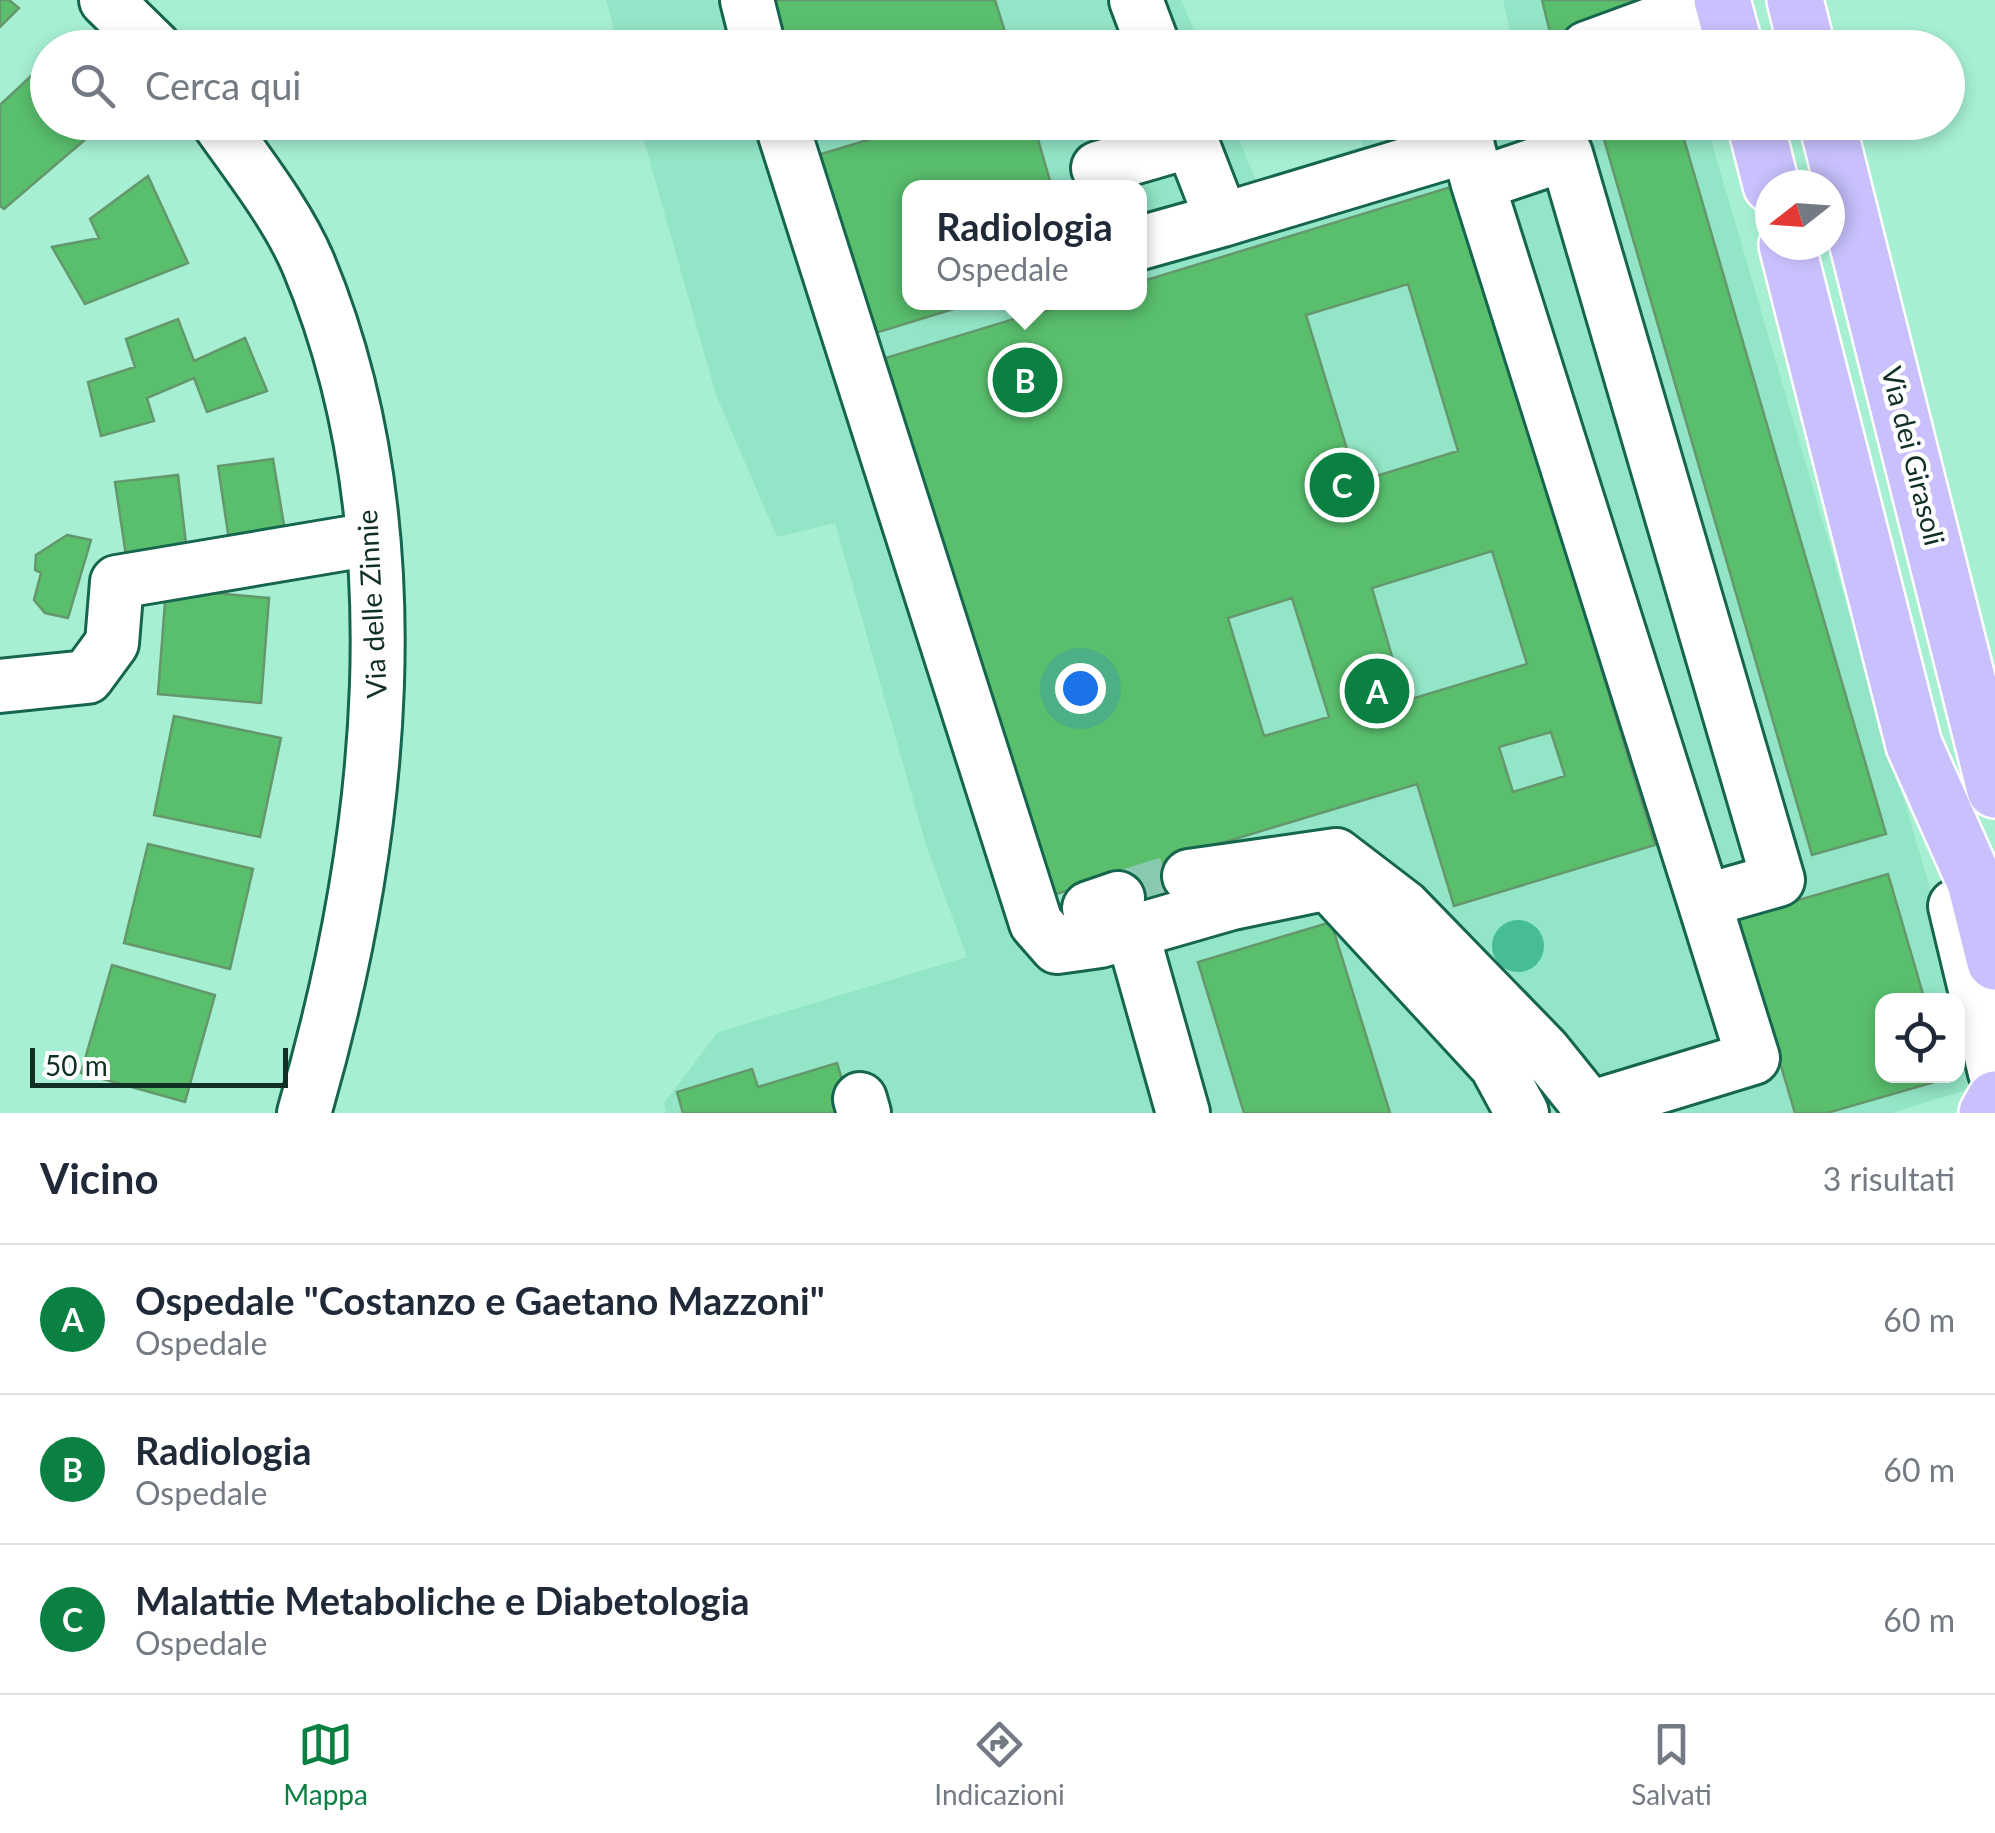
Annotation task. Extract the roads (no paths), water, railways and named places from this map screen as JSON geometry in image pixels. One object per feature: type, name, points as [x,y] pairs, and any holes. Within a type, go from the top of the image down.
[{"type":"main road","points":[[1720,0],[1729,30]]},
{"type":"main road","points":[[1795,0],[1802,30]]},
{"type":"main road","points":[[1760,140],[1767,170]]},
{"type":"main road","name":"Via dei Girasoli","points":[[1831,140],[1995,790]]},
{"type":"main road","points":[[1791,260],[1914,744],[1975,882],[1995,962]]},
{"type":"street","points":[[106,0],[137,30]]},
{"type":"street","points":[[747,0],[755,30]]},
{"type":"street","points":[[1136,0],[1147,30]]},
{"type":"street","points":[[1637,30],[1720,0]]},
{"type":"street","name":"Via delle Zinnie","points":[[230,140],[307,261],[341,364],[372,539],[379,696],[370,799],[304,1113]]},
{"type":"street","points":[[787,140],[1036,923],[1057,947],[1117,924],[1232,903],[1332,869]]},
{"type":"street","points":[[1098,168],[1168,140]]},
{"type":"street","points":[[1191,140],[1222,220]]},
{"type":"street","points":[[1188,876],[1332,869],[1404,907],[1593,1110],[1752,1058],[1469,151]]},
{"type":"street","points":[[1147,241],[1469,151],[1566,154],[1778,880],[1704,901]]},
{"type":"street","points":[[0,686],[87,677],[112,644],[117,582],[372,539]]},
{"type":"street","points":[[1914,744],[1988,1101]]},
{"type":"street","points":[[1332,869],[1496,1065],[1522,1113]]},
{"type":"street","points":[[1117,924],[1183,1113]]},
{"type":"tunnel","points":[[1118,898],[1189,876]]},
{"type":"place","name":"Radiologia","points":[[1025,380]]},
{"type":"place","name":"Malattie Metaboliche e Diabetologia","points":[[1342,485]]},
{"type":"place","name":"Ospedale \"Costanzo e Gaetano Mazzoni\"","points":[[1377,691]]}]
